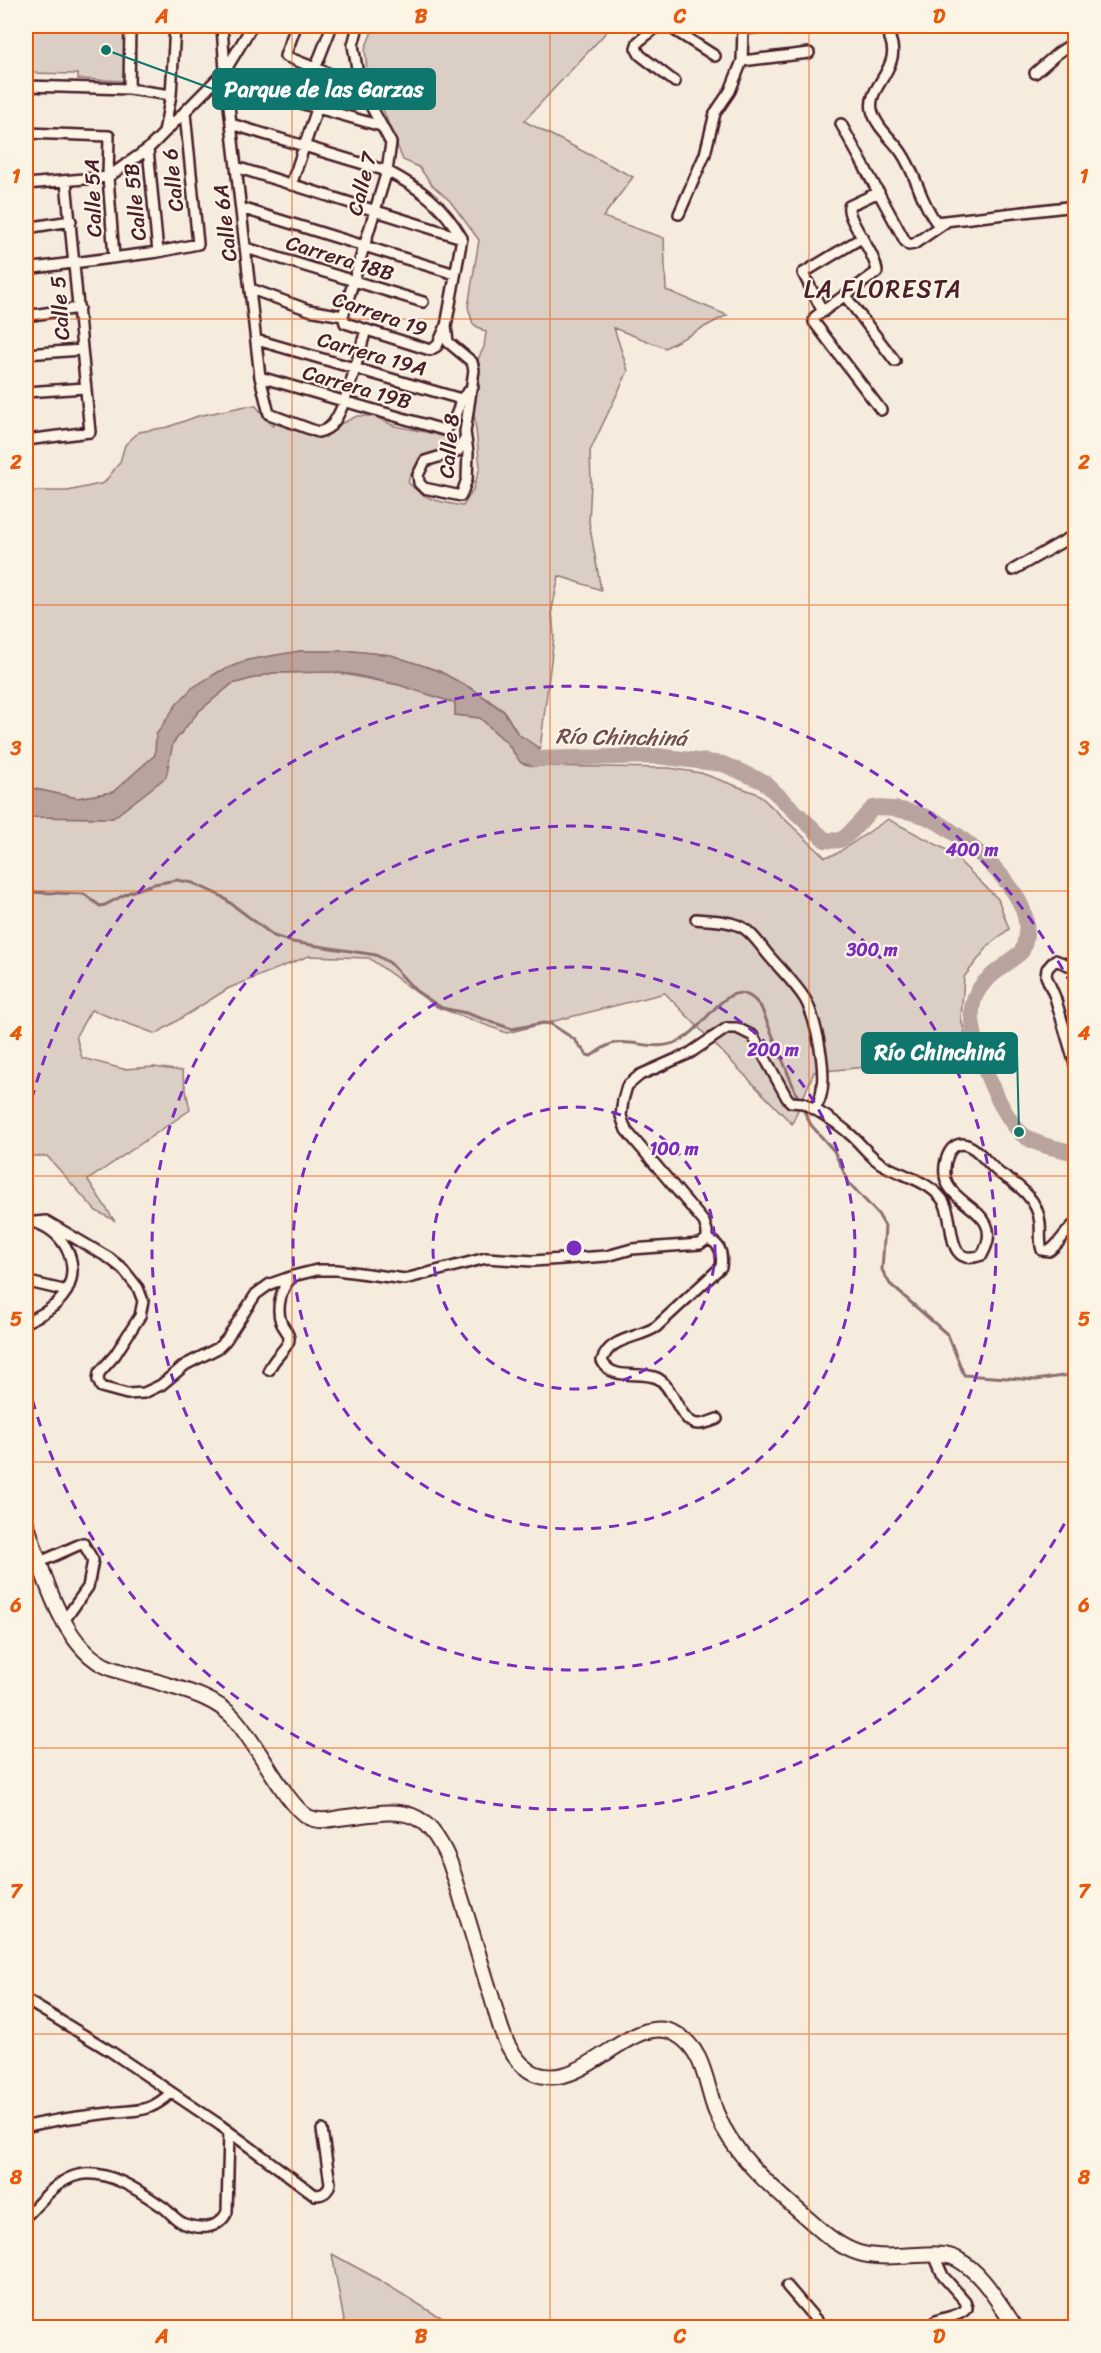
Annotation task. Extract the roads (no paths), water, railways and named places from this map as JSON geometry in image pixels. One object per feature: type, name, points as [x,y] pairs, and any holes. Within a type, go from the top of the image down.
[{"type":"main road","points":[[26,1523],[64,1621],[87,1652],[110,1668],[177,1688],[217,1703],[250,1737],[291,1800],[306,1816],[324,1820],[396,1812],[412,1815],[427,1825],[440,1841],[450,1863],[501,2028],[509,2047],[522,2066],[540,2076],[561,2076],[593,2062],[645,2031],[654,2028],[671,2032],[685,2040],[698,2056],[716,2111],[734,2145],[748,2163],[825,2234],[854,2253],[879,2256],[934,2255],[955,2258],[984,2282],[1016,2327]]},
{"type":"street","points":[[129,89],[130,26]]},
{"type":"street","name":"Calle 6","points":[[164,132],[171,95],[175,26]]},
{"type":"street","name":"Calle 6A","points":[[222,26],[226,82],[260,377],[269,414],[318,432],[324,431],[334,423],[343,402]]},
{"type":"street","points":[[26,184],[108,177],[148,149],[225,71],[252,26]]},
{"type":"street","points":[[296,26],[285,56],[360,86]]},
{"type":"street","points":[[658,26],[638,42],[636,48],[640,54],[675,82]]},
{"type":"street","points":[[668,26],[715,56]]},
{"type":"street","points":[[680,214],[705,154],[715,113],[730,91],[742,61],[739,27],[772,26]]},
{"type":"street","points":[[883,26],[892,38],[893,55],[886,75],[872,99],[872,110],[880,126],[903,154],[928,211],[936,222],[1076,206]]},
{"type":"street","points":[[315,69],[331,28]]},
{"type":"street","name":"Calle 7","points":[[343,316],[387,171],[390,143],[360,86],[353,45],[357,30]]},
{"type":"street","points":[[1035,73],[1076,41]]},
{"type":"street","points":[[742,61],[809,53]]},
{"type":"street","points":[[291,185],[329,74]]},
{"type":"street","points":[[226,82],[381,126]]},
{"type":"street","points":[[26,86],[129,89],[171,95]]},
{"type":"street","name":"Calle 6","points":[[158,252],[198,244],[184,113]]},
{"type":"street","points":[[231,124],[387,171],[409,182],[431,198],[450,218],[462,238],[446,326]]},
{"type":"street","points":[[841,124],[909,245],[946,222]]},
{"type":"street","name":"Calle 5A","points":[[26,133],[109,136],[108,177],[114,257]]},
{"type":"street","name":"Calle 5B","points":[[148,149],[158,252]]},
{"type":"street","points":[[236,167],[462,238]]},
{"type":"street","name":"Calle 5","points":[[26,440],[90,432],[66,181]]},
{"type":"street","points":[[879,192],[849,206],[849,215],[863,237],[878,272],[815,317],[815,326],[881,410]]},
{"type":"street","points":[[241,208],[455,274]]},
{"type":"street","points":[[26,228],[70,221]]},
{"type":"street","points":[[823,312],[803,273],[863,237]]},
{"type":"street","name":"Carrera 18B","points":[[246,248],[423,302]]},
{"type":"street","points":[[26,269],[158,252]]},
{"type":"street","name":"Carrera 19","points":[[251,289],[309,310],[343,316],[345,323],[430,350],[437,346],[446,326]]},
{"type":"street","points":[[846,297],[895,361]]},
{"type":"street","points":[[26,316],[79,308]]},
{"type":"street","name":"Carrera 19","points":[[446,326],[448,342],[472,362]]},
{"type":"street","points":[[343,402],[366,330]]},
{"type":"street","name":"Carrera 19A","points":[[257,340],[461,399]]},
{"type":"street","points":[[26,354],[81,350]]},
{"type":"street","name":"Calle 8","points":[[465,438],[468,452],[467,479],[461,496],[424,488],[419,483],[418,476],[426,461],[458,451],[465,438],[473,387],[472,362]]},
{"type":"street","name":"Carrera 19B","points":[[260,377],[444,430],[451,425],[457,415],[461,399]]},
{"type":"street","points":[[461,399],[473,387]]},
{"type":"street","points":[[26,392],[85,388]]},
{"type":"street","points":[[1013,570],[1076,534]]},
{"type":"street","points":[[696,919],[737,924],[748,931],[792,980],[806,1001],[815,1026],[821,1056],[821,1094],[819,1104],[814,1109]]},
{"type":"street","points":[[1076,968],[1055,960],[1047,969],[1046,976],[1076,1068]]},
{"type":"street","points":[[30,1221],[46,1221],[109,1258],[123,1269],[138,1288],[143,1300],[140,1316],[115,1355],[99,1372],[98,1380],[101,1387],[127,1394],[144,1393],[161,1385],[185,1365],[218,1348],[226,1340],[256,1294],[270,1284],[293,1276],[317,1270],[337,1270],[405,1278],[486,1258],[533,1261],[606,1256],[632,1249],[700,1244],[706,1239],[707,1230],[704,1222],[626,1130],[621,1116],[622,1100],[627,1086],[640,1075],[690,1053],[716,1033],[727,1028],[737,1028],[753,1036],[786,1098],[796,1104],[803,1103],[814,1109],[839,1125],[872,1157],[885,1166],[935,1191],[948,1210],[953,1246],[959,1254],[974,1258],[982,1255],[988,1245],[988,1233],[979,1212],[948,1185],[945,1176],[947,1155],[952,1147],[960,1144],[969,1146],[977,1152],[985,1162],[1022,1189],[1035,1204],[1039,1215],[1039,1242],[1042,1250],[1049,1251],[1055,1247],[1063,1234],[1076,1222]]},
{"type":"street","points":[[26,1323],[51,1308],[67,1291],[72,1268],[68,1250],[57,1234],[30,1221]]},
{"type":"street","points":[[706,1239],[716,1242],[720,1249],[721,1267],[656,1327],[645,1334],[610,1345],[604,1352],[602,1361],[605,1368],[613,1371],[626,1375],[655,1377],[661,1381],[685,1418],[691,1422],[699,1425],[717,1419]]},
{"type":"street","points":[[269,1370],[272,1360],[287,1346],[289,1339],[280,1320],[280,1302],[283,1286],[293,1276]]},
{"type":"street","points":[[33,1284],[67,1291]]},
{"type":"street","points":[[40,1562],[83,1544],[93,1560],[88,1587],[64,1621]]},
{"type":"street","points":[[26,2000],[110,2051],[229,2132],[315,2195],[323,2195],[330,2183],[322,2130]]},
{"type":"street","points":[[26,2127],[113,2112],[142,2111],[160,2103],[171,2093]]},
{"type":"street","points":[[26,2216],[64,2180],[81,2174],[101,2175],[126,2184],[182,2223],[197,2227],[217,2226],[227,2212],[229,2132]]},
{"type":"street","points":[[928,2328],[932,2322],[962,2314],[967,2308],[965,2301],[943,2276],[934,2255]]},
{"type":"street","points":[[787,2286],[823,2328]]},
{"type":"waterway","name":"Río Chinchiná","points":[[521,746],[536,759],[657,756],[723,764],[764,782],[825,840],[844,838],[873,808],[915,813],[932,819],[952,831],[981,855],[1009,885],[1019,901],[1025,918],[1026,935],[1022,951],[983,984],[973,1003],[974,1033],[986,1071],[1003,1108],[1021,1133],[1040,1144],[1076,1153]]},
{"type":"waterway","points":[[26,892],[84,894],[100,906],[154,884],[177,880],[193,883],[221,896],[274,936],[292,942],[376,955],[390,963],[416,991],[442,1008],[466,1013],[512,1029],[543,1023],[551,1024],[574,1039],[587,1055],[591,1056],[615,1043],[662,1046],[679,1041],[690,1034],[730,996],[740,993],[750,996],[761,1007],[798,1098]]},
{"type":"waterway","points":[[803,1109],[811,1125],[834,1151],[849,1183],[878,1214],[885,1226],[882,1270],[890,1284],[948,1335],[964,1375],[1036,1380],[1076,1374]]},
{"type":"place","name":"Parque de las Garzas","points":[[106,50]]},
{"type":"place","name":"Río Chinchiná","points":[[1019,1132]]},
{"type":"district","name":"LA FLORESTA","points":[[883,289]]}]
